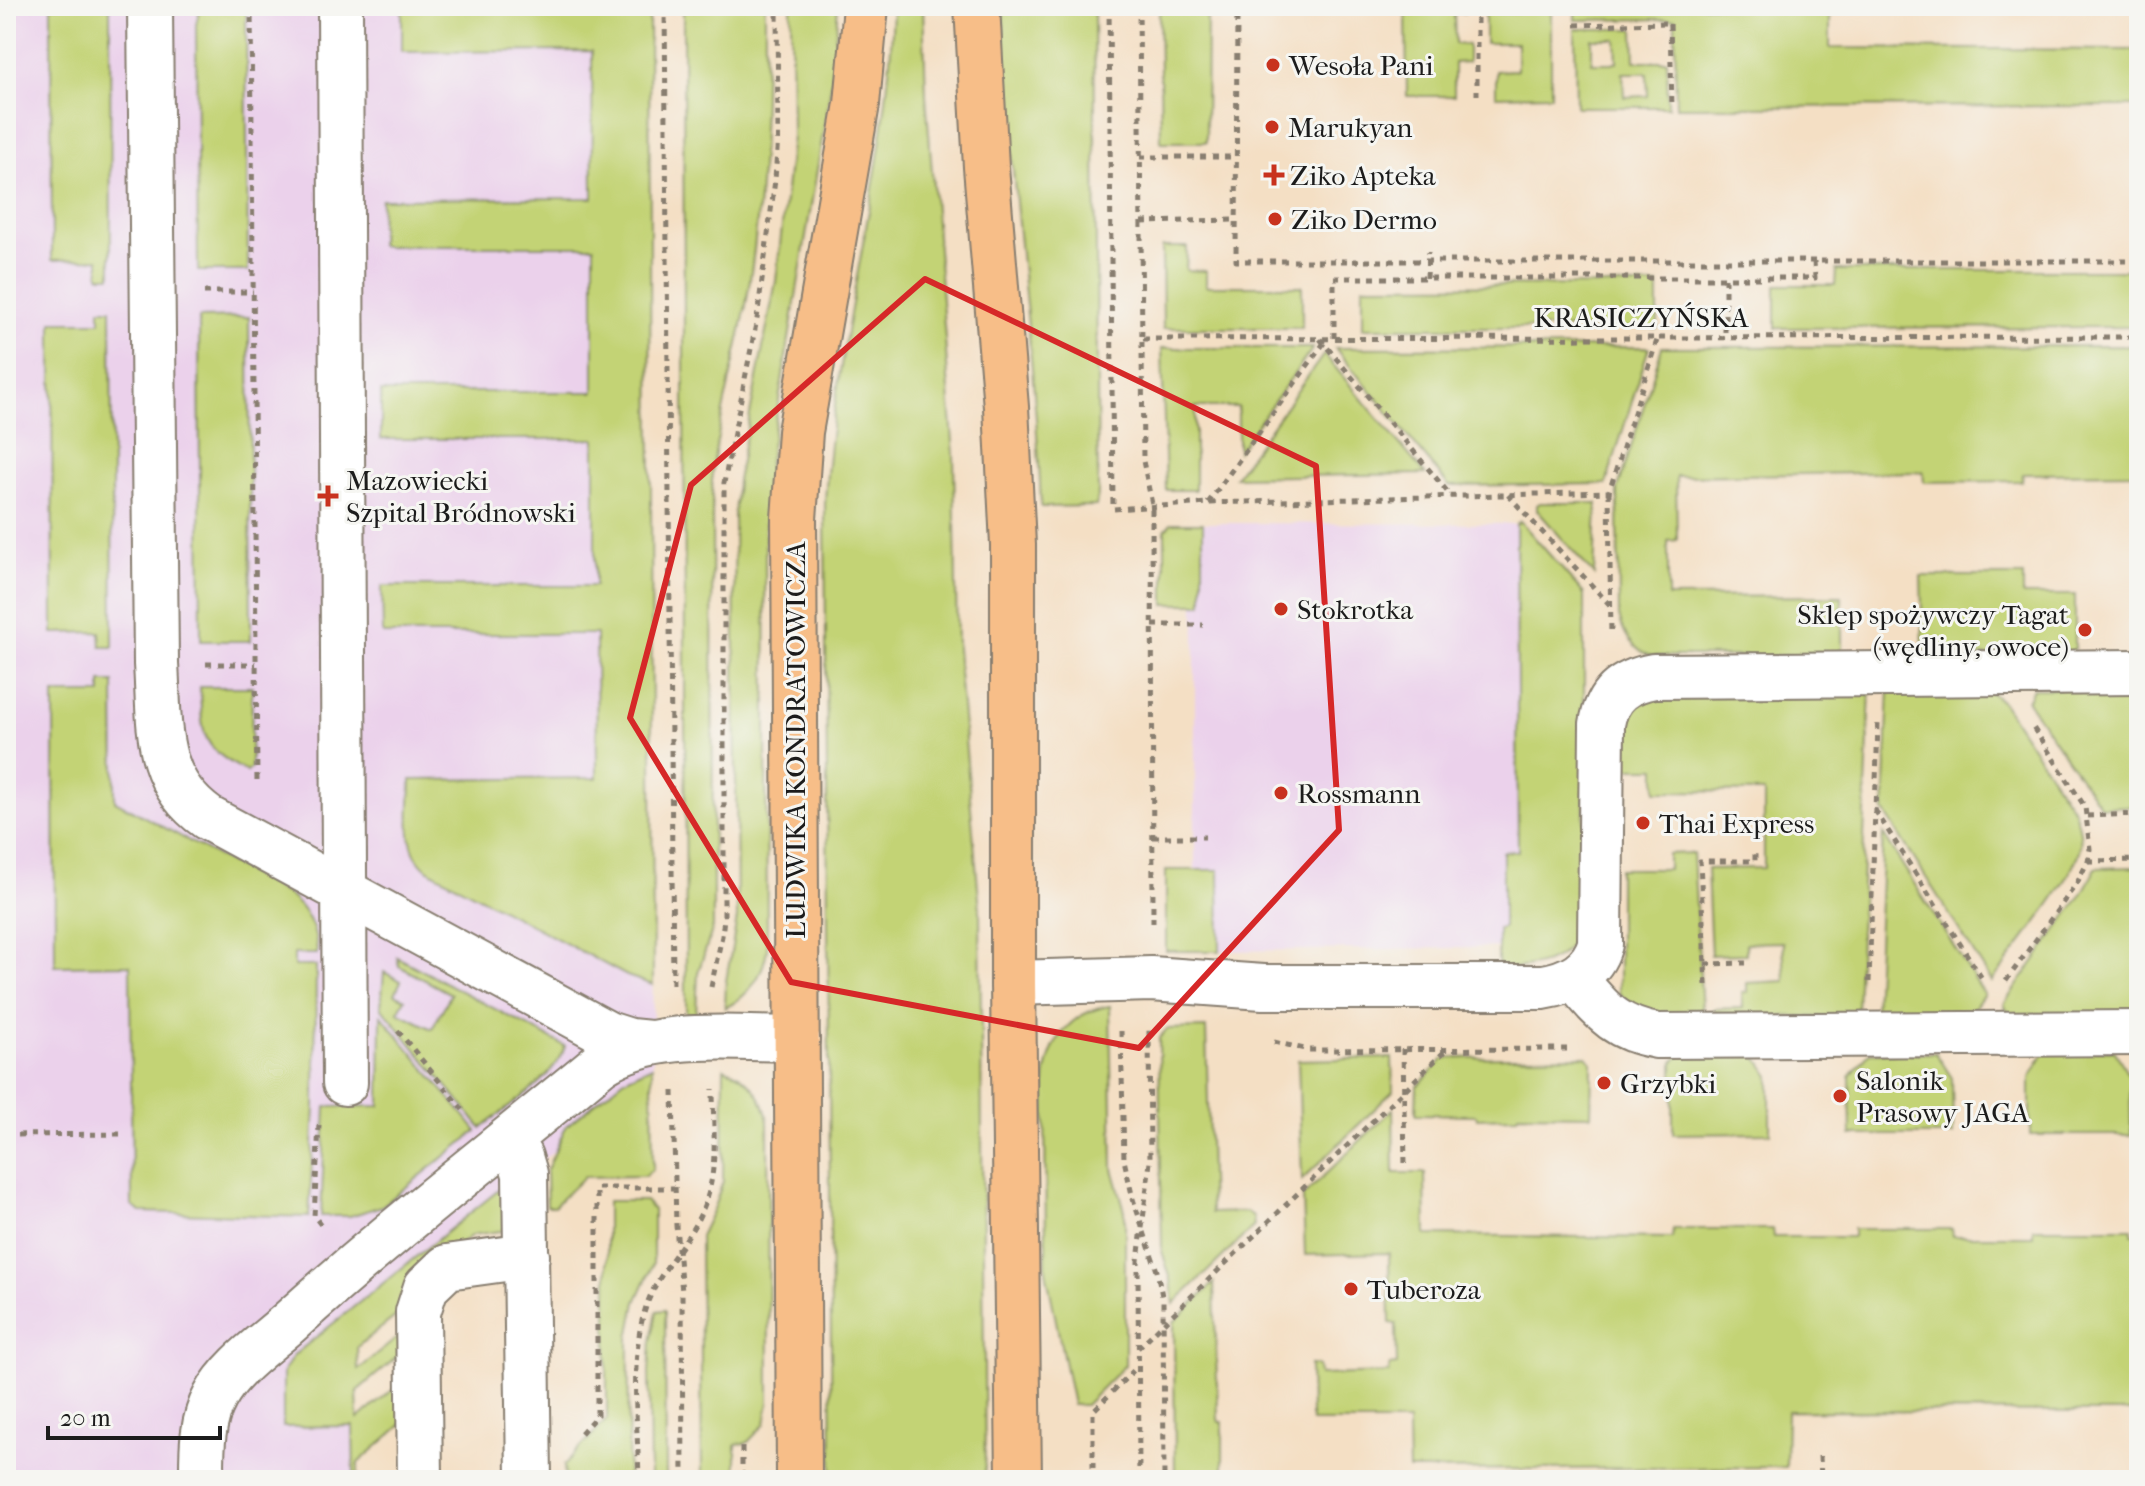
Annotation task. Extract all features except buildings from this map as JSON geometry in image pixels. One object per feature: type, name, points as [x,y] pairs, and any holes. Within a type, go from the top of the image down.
[{"type":"main road","name":"LUDWIKA KONDRATOWICZA","points":[[799,1480],[794,519],[800,432],[857,104],[866,6]]},
{"type":"main road","points":[[977,6],[1013,545],[1013,983],[1019,1480]]},
{"type":"street","points":[[150,6],[156,664],[165,760],[172,779],[194,808],[344,892],[608,1034],[650,1043]]},
{"type":"street","points":[[340,6],[345,1083]]},
{"type":"street","points":[[1013,983],[1151,979],[1263,987],[1543,987],[1574,978],[1591,964],[1600,944],[1602,724],[1610,698],[1622,686],[1654,676],[2139,672]]},
{"type":"street","points":[[1574,978],[1610,1019],[1637,1032],[1657,1036],[2139,1033]]},
{"type":"street","points":[[202,1480],[206,1418],[228,1378],[317,1297],[601,1063],[624,1050],[650,1043],[797,1039]]},
{"type":"street","points":[[502,1145],[520,1157],[525,1174],[529,1480]]},
{"type":"street","points":[[420,1480],[418,1312],[426,1287],[447,1267],[527,1256]]},
{"type":"path","points":[[251,6],[257,792]]},
{"type":"path","points":[[665,6],[673,997]]},
{"type":"path","points":[[1109,6],[1113,509],[1152,504],[1609,492]]},
{"type":"path","points":[[1139,6],[1143,461],[1152,504],[1153,932]]},
{"type":"path","points":[[1237,6],[1236,261],[2139,261]]},
{"type":"path","points":[[1477,6],[1477,95]]},
{"type":"path","points":[[1575,25],[1670,23],[1672,107]]},
{"type":"path","points":[[1140,157],[1236,157]]},
{"type":"path","points":[[1142,222],[1236,220]]},
{"type":"path","points":[[1427,278],[1428,252]]},
{"type":"path","points":[[1334,338],[1334,278],[1815,278],[1814,261]]},
{"type":"path","points":[[1725,278],[1725,337]]},
{"type":"path","points":[[206,292],[253,292]]},
{"type":"path","points":[[1622,686],[1612,658],[1609,492],[1658,337]]},
{"type":"path","name":"KRASICZYŃSKA","points":[[1143,339],[2139,337]]},
{"type":"path","points":[[1208,503],[1322,340],[1451,496]]},
{"type":"path","points":[[1507,495],[1611,606]]},
{"type":"path","points":[[1153,625],[1203,625]]},
{"type":"path","points":[[209,664],[256,664]]},
{"type":"path","points":[[1968,1034],[2077,883],[2088,861],[2091,836],[2079,796],[1996,673]]},
{"type":"path","points":[[1867,1035],[1880,674]]},
{"type":"path","points":[[1875,809],[1994,998]]},
{"type":"path","points":[[2087,816],[2136,815],[2137,860],[2088,861]]},
{"type":"path","points":[[1153,837],[1205,837]]},
{"type":"path","points":[[1708,1036],[1700,861],[1755,861],[1755,853]]},
{"type":"path","points":[[1705,964],[1746,963]]},
{"type":"path","points":[[1121,1022],[1124,1160],[1163,1301],[1164,1480]]},
{"type":"path","points":[[1139,1480],[1138,1261],[1150,1162],[1149,1024]]},
{"type":"path","points":[[1264,1038],[1292,1048],[1309,1050],[1588,1048],[1600,1042],[1618,1024]]},
{"type":"path","points":[[395,1028],[502,1145]]},
{"type":"path","points":[[1403,1049],[1405,1165]]},
{"type":"path","points":[[1138,1348],[1447,1049]]},
{"type":"path","points":[[673,1081],[674,1188],[682,1292],[683,1480]]},
{"type":"path","points":[[639,1480],[640,1333],[656,1284],[700,1216],[712,1181],[713,1081]]},
{"type":"path","points":[[6,1135],[123,1134]]},
{"type":"path","points":[[576,1438],[597,1415],[597,1188],[674,1188]]},
{"type":"path","points":[[1093,1480],[1093,1411],[1138,1366]]},
{"type":"path","points":[[742,1447],[742,1480]]},
{"type":"path","points":[[1820,1456],[1821,1480]]},
{"type":"highlighted area","points":[[925,279],[1316,466],[1339,830],[1139,1048],[791,982],[630,718],[691,485]]},
{"type":"shaded area","name":"Mazowiecki Szpital Bródnowski","points":[[6,6],[648,6],[653,1073],[354,1308],[354,1480],[6,1480]]},
{"type":"shaded area","points":[[1195,523],[1516,524],[1519,947],[1220,951],[1219,870],[1195,871]]},
{"type":"green space","points":[[51,6],[110,6],[111,276],[99,276],[99,259],[52,260]]},
{"type":"green space","points":[[200,6],[246,6],[248,271],[198,271],[196,25]]},
{"type":"green space","points":[[402,6],[649,6],[653,985],[627,976],[430,871],[421,863],[411,842],[411,780],[597,778],[596,634],[383,634],[382,586],[595,586],[595,439],[381,439],[381,392],[594,392],[594,246],[380,246],[381,199],[593,198],[592,51],[402,52]]},
{"type":"green space","points":[[683,6],[765,6],[764,116],[757,226],[747,299],[712,474],[713,927],[698,973],[696,1014],[686,1013]]},
{"type":"green space","points":[[791,6],[838,6],[832,79],[769,460],[765,530],[767,949],[754,984],[741,998],[725,1008],[726,981],[737,918],[734,515],[737,481],[776,281],[792,136]]},
{"type":"green space","points":[[893,6],[923,6],[926,95],[954,455],[957,649],[980,910],[985,1480],[832,1480],[825,501],[839,377],[882,130]]},
{"type":"green space","points":[[1003,6],[1094,6],[1096,506],[1041,507],[1010,131]]},
{"type":"green space","points":[[1159,6],[1207,6],[1206,142],[1161,142]]},
{"type":"green space","points":[[1406,6],[1464,6],[1464,13],[1454,13],[1455,44],[1468,45],[1468,62],[1454,63],[1454,96],[1407,96]]},
{"type":"green space","points":[[1518,6],[1551,6],[1551,95],[1496,96],[1496,71],[1517,70],[1517,43],[1485,43],[1485,13],[1518,13]]},
{"type":"green space","points":[[1575,6],[1830,6],[1830,48],[2139,50],[2139,106],[1676,107],[1675,19],[1575,20]]},
{"type":"green space","points":[[1575,29],[1634,29],[1635,61],[1667,61],[1668,107],[1576,107]],"holes":[[[1592,39],[1616,39],[1617,63],[1592,63]],[[1623,73],[1647,73],[1648,96],[1624,97]]]},
{"type":"green space","points":[[1162,247],[1187,247],[1186,270],[1206,271],[1206,286],[1302,286],[1302,328],[1163,328]]},
{"type":"green space","points":[[1836,270],[2139,270],[2139,327],[1776,328],[1776,285],[1835,285]]},
{"type":"green space","points":[[1658,285],[1658,328],[1363,328],[1363,286]]},
{"type":"green space","points":[[100,309],[111,309],[113,647],[101,647],[100,632],[53,633],[52,322],[100,322]]},
{"type":"green space","points":[[249,317],[251,641],[201,641],[199,318]]},
{"type":"green space","points":[[2139,346],[2139,473],[2023,474],[2022,481],[1924,482],[1923,472],[1676,476],[1677,540],[1668,541],[1668,597],[1842,596],[1842,648],[1835,656],[1651,656],[1634,645],[1626,635],[1619,616],[1618,489],[1662,347]]},
{"type":"green space","points":[[1649,347],[1606,484],[1449,486],[1335,348]]},
{"type":"green space","points":[[1162,348],[1313,348],[1238,451],[1238,407],[1195,407],[1195,490],[1166,490]]},
{"type":"green space","points":[[1324,354],[1425,474],[1235,477]]},
{"type":"green space","points":[[1540,503],[1597,503],[1594,575],[1537,510]]},
{"type":"green space","points":[[1520,521],[1584,594],[1584,914],[1579,931],[1563,953],[1542,963],[1498,969],[1498,929],[1503,928],[1503,852],[1518,851],[1516,524]]},
{"type":"green space","points":[[1171,523],[1203,523],[1203,604],[1165,604],[1165,530]]},
{"type":"green space","points":[[1921,576],[2023,576],[2023,595],[2075,595],[2075,648],[2068,655],[1931,656],[1923,647]]},
{"type":"green space","points":[[101,682],[114,682],[115,801],[287,894],[300,906],[313,928],[317,954],[294,954],[294,966],[316,966],[315,1107],[309,1217],[141,1212],[132,1206],[130,965],[55,966],[54,694],[101,694]]},
{"type":"green space","points":[[200,687],[252,687],[251,768],[247,772],[221,755],[207,739]]},
{"type":"green space","points":[[2139,688],[2139,806],[2101,807],[2027,701],[2033,689]]},
{"type":"green space","points":[[1870,689],[1857,1010],[1849,1018],[1714,1014],[1714,1009],[1743,1008],[1742,993],[1747,992],[1747,983],[1785,981],[1783,942],[1746,943],[1746,954],[1711,955],[1707,869],[1764,868],[1764,792],[1656,791],[1656,768],[1618,768],[1625,721],[1644,698]]},
{"type":"green space","points":[[1889,689],[1987,689],[2003,703],[2074,811],[2080,837],[2076,860],[2056,896],[1992,982],[1884,811]]},
{"type":"green space","points":[[1883,834],[1984,994],[1967,1018],[1883,1018],[1875,1011]]},
{"type":"green space","points":[[1693,853],[1702,1012],[1696,1020],[1655,1015],[1619,993],[1619,869],[1668,869],[1668,854]]},
{"type":"green space","points":[[2139,867],[2139,1017],[2010,1017],[2004,1004],[2082,894],[2096,868]]},
{"type":"green space","points":[[1166,870],[1219,870],[1220,951],[1166,951]]},
{"type":"green space","points":[[397,957],[565,1046],[560,1058],[529,1091],[481,1128],[381,1007],[384,972],[401,981],[395,994],[405,999],[398,1012],[432,1029],[451,994],[399,966]]},
{"type":"green space","points":[[1110,1006],[1113,1169],[1125,1211],[1125,1365],[1085,1405],[1073,1405],[1046,1271],[1045,1080],[1051,1053],[1064,1031],[1083,1015]]},
{"type":"green space","points":[[381,1015],[477,1131],[382,1206],[350,1216],[321,1216],[326,1107],[380,1106]]},
{"type":"green space","points":[[1206,1028],[1211,1213],[1246,1212],[1253,1217],[1254,1226],[1174,1304],[1162,1251],[1159,1038],[1167,1029]]},
{"type":"green space","points":[[2114,1050],[2130,1077],[2131,1135],[2030,1135],[2030,1078],[2045,1051]]},
{"type":"green space","points":[[1869,1053],[1936,1053],[1952,1078],[1953,1135],[1851,1135],[1850,1076]]},
{"type":"green space","points":[[1755,1054],[1770,1076],[1770,1133],[1673,1134],[1673,1062],[1681,1055]]},
{"type":"green space","points":[[1587,1056],[1592,1062],[1591,1115],[1518,1114],[1517,1117],[1477,1118],[1476,1115],[1416,1114],[1417,1086],[1445,1058]]},
{"type":"green space","points":[[1392,1058],[1393,1091],[1302,1180],[1298,1060]]},
{"type":"green space","points":[[652,1066],[653,1169],[645,1176],[584,1177],[554,1206],[547,1206],[546,1172],[566,1126],[626,1078]]},
{"type":"green space","points":[[724,1068],[754,1088],[763,1103],[768,1121],[769,1402],[765,1424],[747,1443],[736,1444],[736,1478],[702,1480],[700,1236],[723,1181]]},
{"type":"green space","points":[[1393,1109],[1394,1173],[1425,1173],[1426,1235],[1672,1238],[1673,1229],[1772,1229],[1773,1237],[1853,1237],[1853,1229],[1952,1229],[1953,1236],[2033,1236],[2033,1228],[2132,1228],[2132,1234],[2139,1235],[2139,1412],[1787,1411],[1786,1467],[1409,1470],[1408,1422],[1312,1422],[1311,1415],[1310,1365],[1318,1366],[1319,1375],[1389,1373],[1390,1366],[1397,1365],[1396,1324],[1390,1323],[1389,1253],[1305,1255],[1303,1196]]},
{"type":"green space","points":[[505,1185],[508,1230],[472,1235],[405,1288],[405,1309],[357,1347],[358,1370],[403,1333],[403,1352],[357,1391],[358,1419],[403,1381],[404,1423],[358,1463],[358,1480],[354,1480],[353,1426],[283,1427],[283,1372],[294,1355]]},
{"type":"green space","points":[[607,1201],[645,1201],[653,1210],[653,1264],[636,1302],[629,1338],[628,1480],[565,1480],[564,1465],[607,1419]]},
{"type":"green space","points":[[1214,1283],[1218,1419],[1223,1422],[1223,1471],[1220,1471],[1221,1478],[1175,1479],[1174,1322]]},
{"type":"green space","points":[[665,1310],[666,1480],[650,1480],[651,1342],[657,1311]]},
{"type":"place","name":"Wesoła Pani","points":[[1273,65]]},
{"type":"place","name":"Marukyan","points":[[1272,127]]},
{"type":"place","name":"Ziko Apteka","points":[[1274,175]]},
{"type":"place","name":"Ziko Dermo","points":[[1275,219]]},
{"type":"place","name":"Mazowiecki Szpital Bródnowski","points":[[328,496]]},
{"type":"place","name":"Stokrotka","points":[[1281,609]]},
{"type":"place","name":"Sklep spożywczy Tagat (wędliny, owoce)","points":[[2085,630]]},
{"type":"place","name":"Rossmann","points":[[1281,793]]},
{"type":"place","name":"Thai Express","points":[[1643,823]]},
{"type":"place","name":"Grzybki","points":[[1604,1083]]},
{"type":"place","name":"Salonik Prasowy JAGA","points":[[1840,1096]]},
{"type":"place","name":"Tuberoza","points":[[1351,1289]]}]
